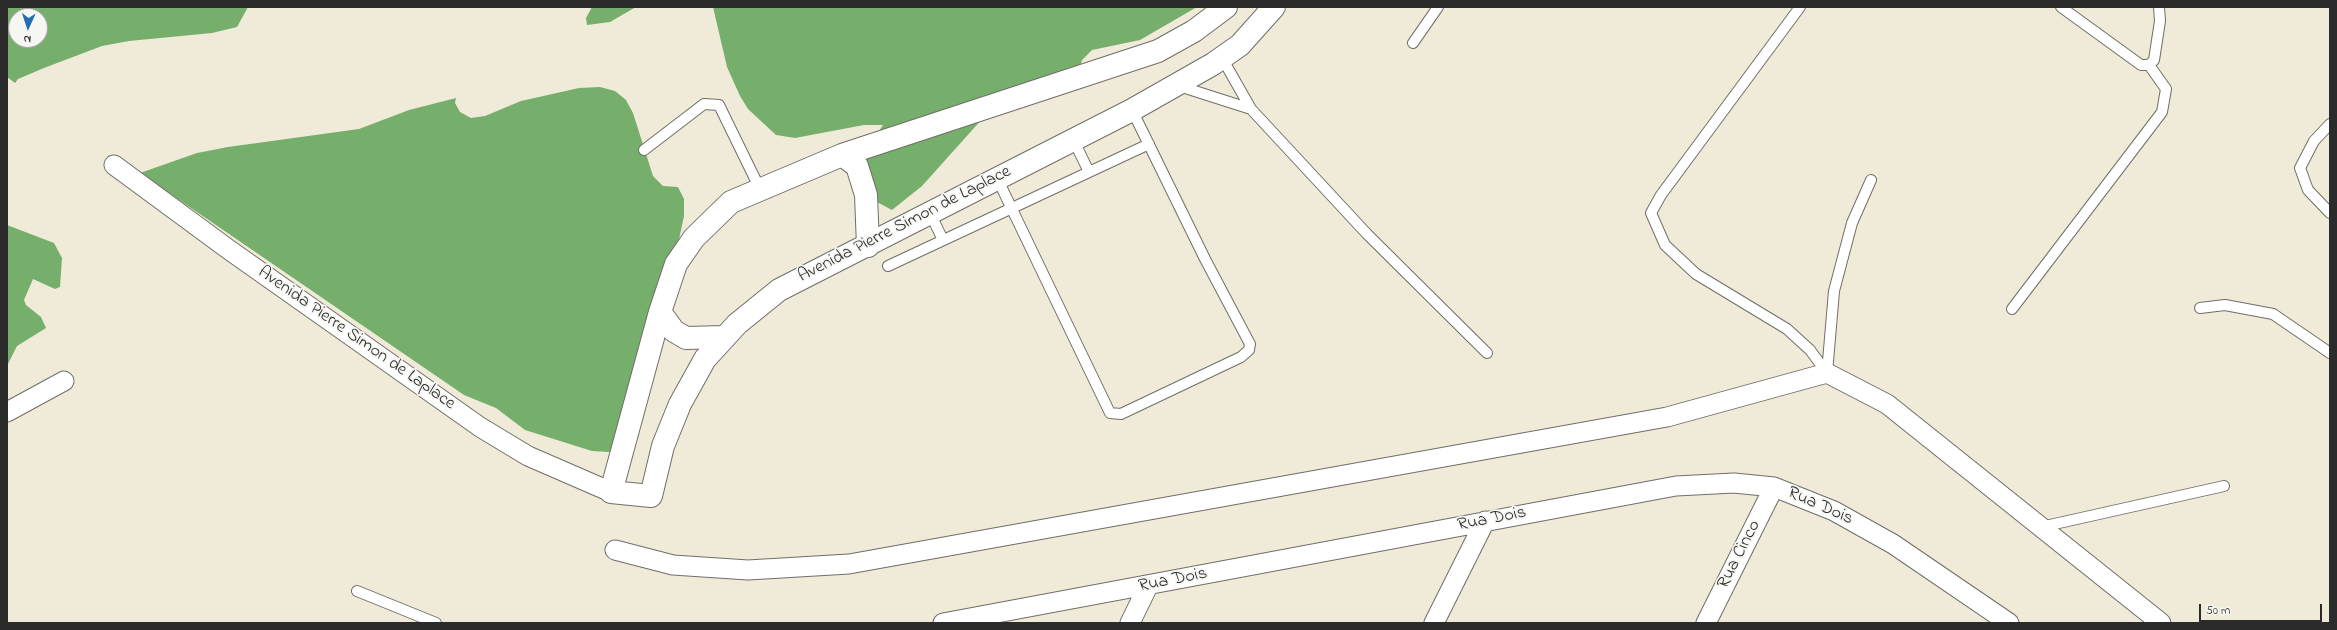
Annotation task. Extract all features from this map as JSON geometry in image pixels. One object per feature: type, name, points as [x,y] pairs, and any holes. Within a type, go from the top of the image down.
[{"type":"street","points":[[611,492],[660,312],[676,264],[694,238],[731,202],[842,155],[1158,51],[1194,31],[1226,7]]},
{"type":"street","name":"Avenida Pierre Simon de Laplace","points":[[114,165],[228,250],[480,427],[528,456],[611,492],[651,496],[663,446],[680,404],[705,358],[737,324],[779,290],[868,246],[997,178],[1132,110],[1176,85],[1222,58],[1240,44],[1270,8]]},
{"type":"street","points":[[842,155],[857,166],[866,195],[868,246]]},
{"type":"street","points":[[660,312],[674,332],[686,338],[725,337]]},
{"type":"street","points":[[615,550],[681,566],[748,570],[848,564],[1667,417],[1828,373],[1886,404],[2161,623]]},
{"type":"street","points":[[7,412],[64,380]]},
{"type":"street","name":"Rua Dois","points":[[943,623],[1148,586],[1676,486],[1734,483],[1774,487],[1834,511],[1893,544],[1987,616],[2009,623]]},
{"type":"street","name":"Rua Cinco","points":[[1706,623],[1774,487]]},
{"type":"street","points":[[1434,623],[1485,521]]},
{"type":"street","points":[[1130,623],[1148,586]]},
{"type":"lane","points":[[1413,43],[1438,7]]},
{"type":"lane","points":[[1800,7],[1661,195],[1651,213],[1665,245],[1696,274],[1787,329],[1810,350],[1828,373]]},
{"type":"lane","points":[[2060,7],[2141,65],[2148,65],[2154,60],[2160,21],[2158,7]]},
{"type":"lane","points":[[1222,58],[1251,109],[1367,234],[1487,353]]},
{"type":"lane","points":[[2012,309],[2162,112],[2166,89],[2148,65]]},
{"type":"lane","points":[[1176,85],[1251,109]]},
{"type":"lane","points":[[644,150],[704,104],[719,105],[760,189]]},
{"type":"lane","points":[[997,178],[1110,414],[1115,415],[1128,411],[1241,357],[1249,350],[1250,344],[1132,110]]},
{"type":"lane","points":[[2330,124],[2314,141],[2300,168],[2308,190],[2330,213]]},
{"type":"lane","points":[[1073,139],[1090,172]]},
{"type":"lane","points":[[888,266],[1149,144]]},
{"type":"lane","points":[[1828,373],[1834,291],[1852,223],[1871,180]]},
{"type":"lane","points":[[930,213],[943,240]]},
{"type":"lane","points":[[2200,308],[2225,305],[2273,314],[2330,353]]},
{"type":"lane","points":[[2040,527],[2224,486]]},
{"type":"lane","points":[[358,591],[436,623]]},
{"type":"green space","points":[[7,7],[248,7],[237,27],[212,33],[129,41],[102,46],[18,79],[15,83],[7,77]]},
{"type":"green space","points":[[592,7],[636,7],[610,22],[587,25],[586,18]]},
{"type":"green space","points":[[713,7],[1197,7],[1140,40],[1092,50],[1082,60],[1078,75],[983,118],[922,186],[892,210],[877,202],[863,172],[869,146],[883,125],[864,125],[795,138],[776,135],[748,109],[740,96],[727,67]]},
{"type":"green space","points":[[600,87],[615,91],[626,100],[633,113],[653,176],[663,186],[678,187],[684,199],[684,216],[665,305],[622,445],[609,452],[592,451],[525,430],[496,408],[464,395],[140,173],[197,153],[228,147],[359,129],[409,110],[456,98],[455,103],[460,112],[471,118],[485,116],[521,101],[579,88]]},
{"type":"green space","points":[[7,225],[54,243],[62,258],[60,287],[55,289],[33,279],[24,300],[26,305],[41,317],[46,328],[17,346],[7,366]]}]
